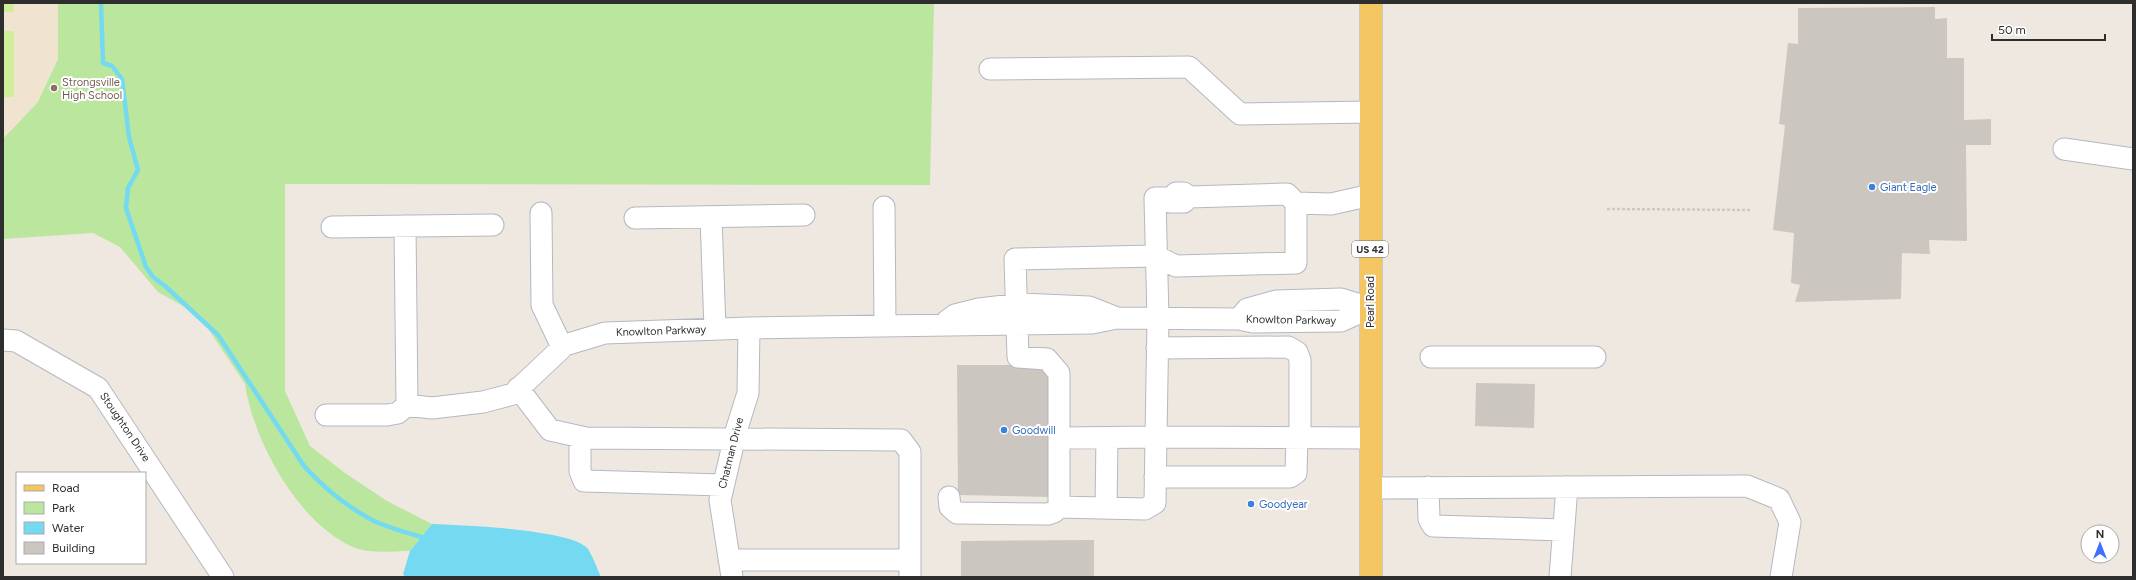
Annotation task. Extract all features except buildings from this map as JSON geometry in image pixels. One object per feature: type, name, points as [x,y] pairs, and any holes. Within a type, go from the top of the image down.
[{"type":"main road","name":"Pearl Road","points":[[1371,3],[1371,577]]},
{"type":"street","points":[[990,69],[1189,67],[1240,114],[1372,112]]},
{"type":"street","points":[[2064,149],[2133,159]]},
{"type":"street","points":[[1059,507],[1145,509],[1155,503],[1158,318],[1156,256],[1160,198],[1170,202],[1184,202],[1189,196],[1287,194],[1296,203],[1370,205]]},
{"type":"street","points":[[949,497],[952,511],[957,513],[1048,514],[1054,512],[1059,507],[1059,373],[1047,358],[1018,356],[1015,259],[1156,256],[1176,266],[1296,263],[1296,203]]},
{"type":"street","points":[[884,207],[885,326]]},
{"type":"street","points":[[541,213],[542,305],[562,347]]},
{"type":"street","points":[[635,218],[804,215]]},
{"type":"street","points":[[711,217],[715,329]]},
{"type":"street","points":[[332,227],[493,225]]},
{"type":"street","points":[[326,415],[387,415],[398,413],[407,405],[404,226]]},
{"type":"street","name":"Knowlton Parkway","points":[[407,405],[432,408],[483,402],[512,394],[562,347],[605,333],[749,328],[938,326],[955,315],[979,309],[1016,314],[1088,307],[1116,318],[1239,319],[1247,309],[1276,301],[1341,299],[1370,308]]},
{"type":"street","name":"Chatman Drive","points":[[731,568],[720,500],[734,440],[748,393],[749,328]]},
{"type":"street","name":"Stoughton Drive","points":[[3,340],[16,341],[98,388],[223,577]]},
{"type":"street","points":[[1155,477],[1290,477],[1296,473],[1300,360],[1293,349],[1288,347],[1157,348]]},
{"type":"street","points":[[1431,357],[1595,357]]},
{"type":"street","points":[[518,388],[550,430],[580,437],[734,440],[901,440],[910,452],[910,568],[731,568]]},
{"type":"street","points":[[580,437],[580,471],[584,481],[723,485]]},
{"type":"street","points":[[1060,438],[1371,438]]},
{"type":"street","points":[[1106,508],[1107,438]]},
{"type":"street","points":[[1371,488],[1747,486],[1779,499],[1790,522],[1781,577]]},
{"type":"street","points":[[1560,577],[1567,487]]},
{"type":"street","points":[[1428,488],[1429,519],[1433,526],[1563,530]]},
{"type":"path","points":[[1607,209],[1752,210]]},
{"type":"shaded area","points":[[3,3],[106,3],[3,175]]},
{"type":"green space","points":[[3,3],[14,3],[14,12],[3,12]]},
{"type":"green space","points":[[58,3],[934,3],[930,185],[285,184],[285,391],[310,446],[345,473],[387,501],[432,524],[410,551],[375,552],[361,550],[335,537],[315,521],[282,479],[258,430],[245,384],[199,315],[158,292],[120,247],[93,233],[3,239],[3,139],[38,102],[58,59]]},
{"type":"green space","points":[[3,31],[14,31],[14,97],[3,97]]},
{"type":"water","points":[[432,524],[514,529],[561,537],[578,542],[588,549],[601,577],[405,577],[403,574],[410,551]]},
{"type":"waterway","points":[[101,3],[103,63],[112,66],[122,79],[129,137],[138,170],[128,188],[126,208],[146,267],[153,277],[165,286],[218,335],[304,466],[320,482],[345,503],[364,516],[392,528],[421,537]]},
{"type":"place","name":"Strongsville High School","points":[[54,88]]},
{"type":"place","name":"Giant Eagle","points":[[1872,187]]},
{"type":"place","name":"Goodwill","points":[[1004,430]]},
{"type":"place","name":"Goodyear","points":[[1251,504]]}]
